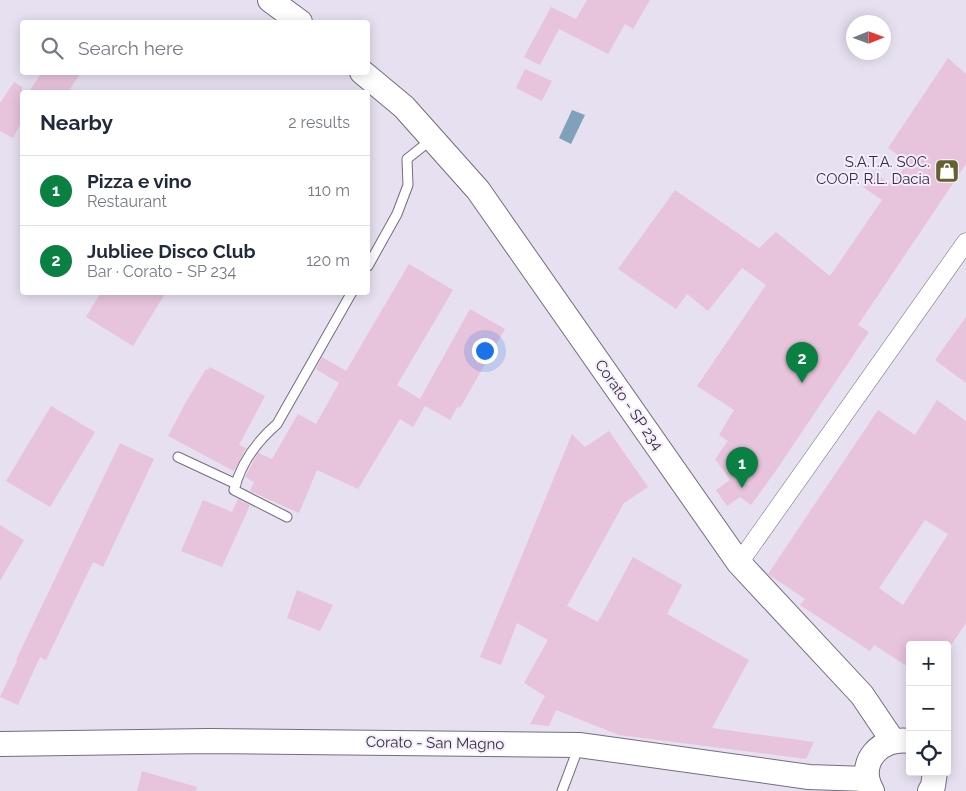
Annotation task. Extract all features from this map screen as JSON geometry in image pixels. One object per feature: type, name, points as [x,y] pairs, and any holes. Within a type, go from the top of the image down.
[{"type":"main road","points":[[270,0],[297,20]]},
{"type":"main road","name":"Corato - SP 234","points":[[366,75],[404,107],[478,190],[739,563],[862,695],[901,741]]},
{"type":"main road","name":"Corato - San Magno","points":[[0,744],[209,741],[579,745],[869,785]]},
{"type":"main road","points":[[869,785],[867,771],[878,748],[901,741]]},
{"type":"main road","points":[[930,791],[934,776]]},
{"type":"street","points":[[739,563],[966,242]]},
{"type":"lane","points":[[370,262],[397,214],[408,184],[407,159],[433,139]]},
{"type":"lane","points":[[288,517],[234,490],[248,456],[262,436],[277,424],[350,295]]},
{"type":"lane","points":[[178,457],[236,484]]},
{"type":"lane","points":[[562,791],[579,745]]},
{"type":"water","points":[[572,110],[585,115],[571,144],[559,138]]},
{"type":"building","points":[[587,0],[650,0],[633,29],[625,24],[608,54],[559,29],[540,65],[524,57],[551,7],[576,19]]},
{"type":"building","points":[[948,58],[966,74],[966,164],[858,325],[869,332],[775,472],[751,505],[740,497],[727,506],[716,490],[730,480],[715,459],[728,441],[719,435],[734,410],[697,386],[766,285],[742,268],[708,311],[687,294],[676,309],[618,269],[675,190],[759,248],[776,232],[830,276],[882,200],[863,187],[873,172],[892,185],[908,162],[888,148]]},
{"type":"building","points":[[525,69],[552,81],[542,101],[516,88]]},
{"type":"building","points":[[40,75],[79,75],[69,90],[30,90]]},
{"type":"building","points":[[14,82],[22,87],[22,90],[20,90],[20,125],[13,138],[0,131],[0,103]]},
{"type":"building","points":[[409,264],[453,290],[397,385],[420,399],[470,309],[505,329],[460,408],[458,406],[450,420],[425,406],[413,427],[400,419],[358,489],[317,470],[299,513],[250,491],[254,482],[245,477],[258,453],[272,459],[298,414],[316,424],[339,383],[316,369],[322,357],[346,371]]},
{"type":"building","points":[[99,295],[164,295],[133,346],[86,317]]},
{"type":"building","points":[[966,317],[966,383],[935,360]]},
{"type":"building","points":[[210,367],[265,396],[239,445],[246,448],[234,471],[168,436],[206,369],[208,370]]},
{"type":"building","points":[[937,400],[966,421],[966,623],[951,645],[951,641],[906,641],[906,665],[874,645],[870,651],[800,605],[805,599],[768,574],[878,410],[915,435]],"holes":[[[925,520],[948,534],[903,605],[879,588]]]},
{"type":"building","points":[[51,406],[95,432],[50,507],[6,481]]},
{"type":"building","points":[[609,431],[648,487],[624,503],[567,606],[598,622],[633,557],[682,585],[667,614],[749,660],[712,728],[814,742],[806,759],[619,735],[556,710],[549,726],[530,724],[545,696],[524,683],[548,640],[517,623],[501,665],[480,657],[572,434],[585,447]]},
{"type":"building","points":[[120,443],[154,459],[103,567],[93,562],[46,660],[40,657],[18,705],[0,697]]},
{"type":"building","points":[[238,499],[250,505],[222,567],[181,551],[203,500],[232,512]]},
{"type":"building","points":[[0,525],[24,540],[0,581]]},
{"type":"building","points":[[297,590],[333,605],[320,631],[287,618]]},
{"type":"building","points":[[142,771],[197,787],[196,791],[137,791]]},
{"type":"place","name":"S.A.T.A. SOC. COOP. R.L. Dacia","points":[[947,171]]},
{"type":"place","name":"Jubliee Disco Club","points":[[802,383]]},
{"type":"place","name":"Pizza e vino","points":[[742,488]]}]
